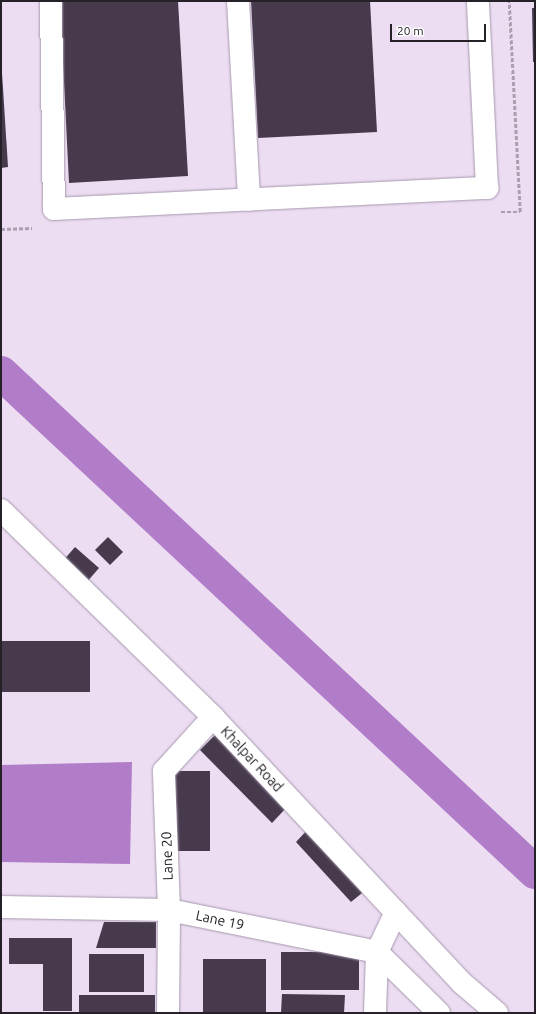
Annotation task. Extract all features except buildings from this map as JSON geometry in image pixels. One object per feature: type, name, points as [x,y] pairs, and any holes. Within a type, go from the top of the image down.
[{"type":"street","points":[[51,1],[54,209],[487,188],[478,1]]},
{"type":"street","points":[[238,1],[249,200]]},
{"type":"street","name":"Khalpar Road","points":[[1,510],[213,717],[462,983],[497,1013]]},
{"type":"street","name":"Lane 20","points":[[168,1013],[169,910],[164,771],[213,717]]},
{"type":"street","name":"Lane 19","points":[[1,907],[169,910],[377,952]]},
{"type":"street","points":[[375,1013],[377,952],[396,912]]},
{"type":"street","points":[[377,952],[439,1013]]},
{"type":"shaded area","points":[[132,762],[130,864],[1,862],[1,765]]},
{"type":"waterway","points":[[1,373],[535,872]]}]
